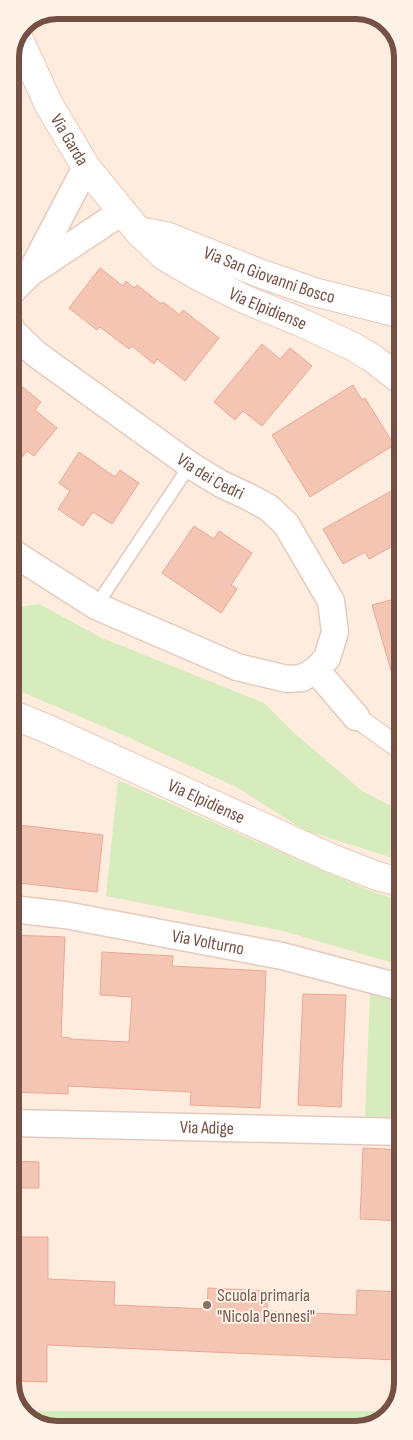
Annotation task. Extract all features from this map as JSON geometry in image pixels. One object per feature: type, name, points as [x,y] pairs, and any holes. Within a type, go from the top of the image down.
[{"type":"main road","name":"Via Garda","points":[[21,44],[49,105],[86,166],[131,221]]},
{"type":"main road","name":"Via San Giovanni Bosco","points":[[131,221],[258,273],[314,292],[394,312]]},
{"type":"main road","name":"Via Elpidiense","points":[[131,221],[164,256],[244,299],[352,346],[394,375]]},
{"type":"main road","name":"Via Elpidiense","points":[[19,718],[331,858],[394,881]]},
{"type":"street","points":[[30,273],[86,166]]},
{"type":"street","points":[[19,283],[30,273],[131,221]]},
{"type":"street","name":"Via dei Cedri","points":[[19,338],[36,354],[190,465],[221,484],[249,496],[269,508],[286,524],[331,601],[335,632],[327,658],[316,670]]},
{"type":"street","points":[[19,557],[96,606],[237,667],[287,679],[302,678],[316,670],[356,717],[394,745]]},
{"type":"street","name":"Via Volturno","points":[[19,910],[65,915],[282,956],[394,986]]},
{"type":"street","name":"Via Adige","points":[[19,1123],[394,1132]]},
{"type":"lane","points":[[96,606],[190,465]]},
{"type":"green space","points":[[39,604],[100,637],[264,703],[293,732],[362,791],[394,807],[394,857],[304,830],[238,788],[123,735],[19,691],[19,607]]},
{"type":"green space","points":[[118,780],[316,868],[376,893],[394,898],[394,963],[283,931],[106,896]]},
{"type":"green space","points":[[370,994],[394,1000],[394,1119],[365,1118]]},
{"type":"green space","points":[[31,1411],[382,1411],[378,1415],[364,1421],[54,1421],[42,1418]]},
{"type":"building","points":[[100,268],[123,286],[126,281],[134,288],[137,285],[161,304],[163,302],[180,315],[183,310],[219,338],[185,381],[157,359],[154,364],[132,346],[129,349],[100,327],[97,330],[69,308]]},
{"type":"building","points":[[262,344],[280,359],[290,348],[312,366],[262,426],[243,411],[235,420],[214,402]]},
{"type":"building","points":[[19,384],[41,402],[35,410],[57,428],[34,456],[27,451],[19,460]]},
{"type":"building","points":[[353,385],[362,400],[365,398],[394,445],[310,497],[272,435]]},
{"type":"building","points":[[79,452],[115,477],[120,470],[139,483],[112,524],[93,512],[83,526],[58,509],[70,491],[59,483]]},
{"type":"building","points":[[394,489],[394,545],[369,559],[365,552],[343,564],[323,529]]},
{"type":"building","points":[[194,526],[214,539],[219,531],[252,553],[231,585],[237,589],[221,613],[162,573]]},
{"type":"building","points":[[394,599],[394,681],[372,605]]},
{"type":"building","points":[[19,825],[103,835],[97,892],[19,883]]},
{"type":"building","points":[[19,935],[65,937],[61,1037],[70,1039],[129,1042],[132,997],[100,995],[102,952],[173,956],[172,966],[266,971],[260,1108],[190,1105],[191,1092],[68,1086],[68,1094],[19,1092]]},
{"type":"building","points":[[303,994],[346,995],[341,1107],[298,1105]]},
{"type":"building","points":[[363,1148],[394,1150],[394,1221],[360,1219]]},
{"type":"building","points":[[19,1161],[39,1162],[39,1188],[19,1188]]},
{"type":"building","points":[[19,1237],[48,1237],[48,1279],[115,1282],[114,1305],[207,1309],[208,1288],[268,1291],[267,1311],[356,1315],[357,1290],[394,1292],[394,1360],[47,1345],[47,1382],[19,1381]]},
{"type":"place","name":"Scuola primaria \"Nicola Pennesi\"","points":[[207,1305]]}]
